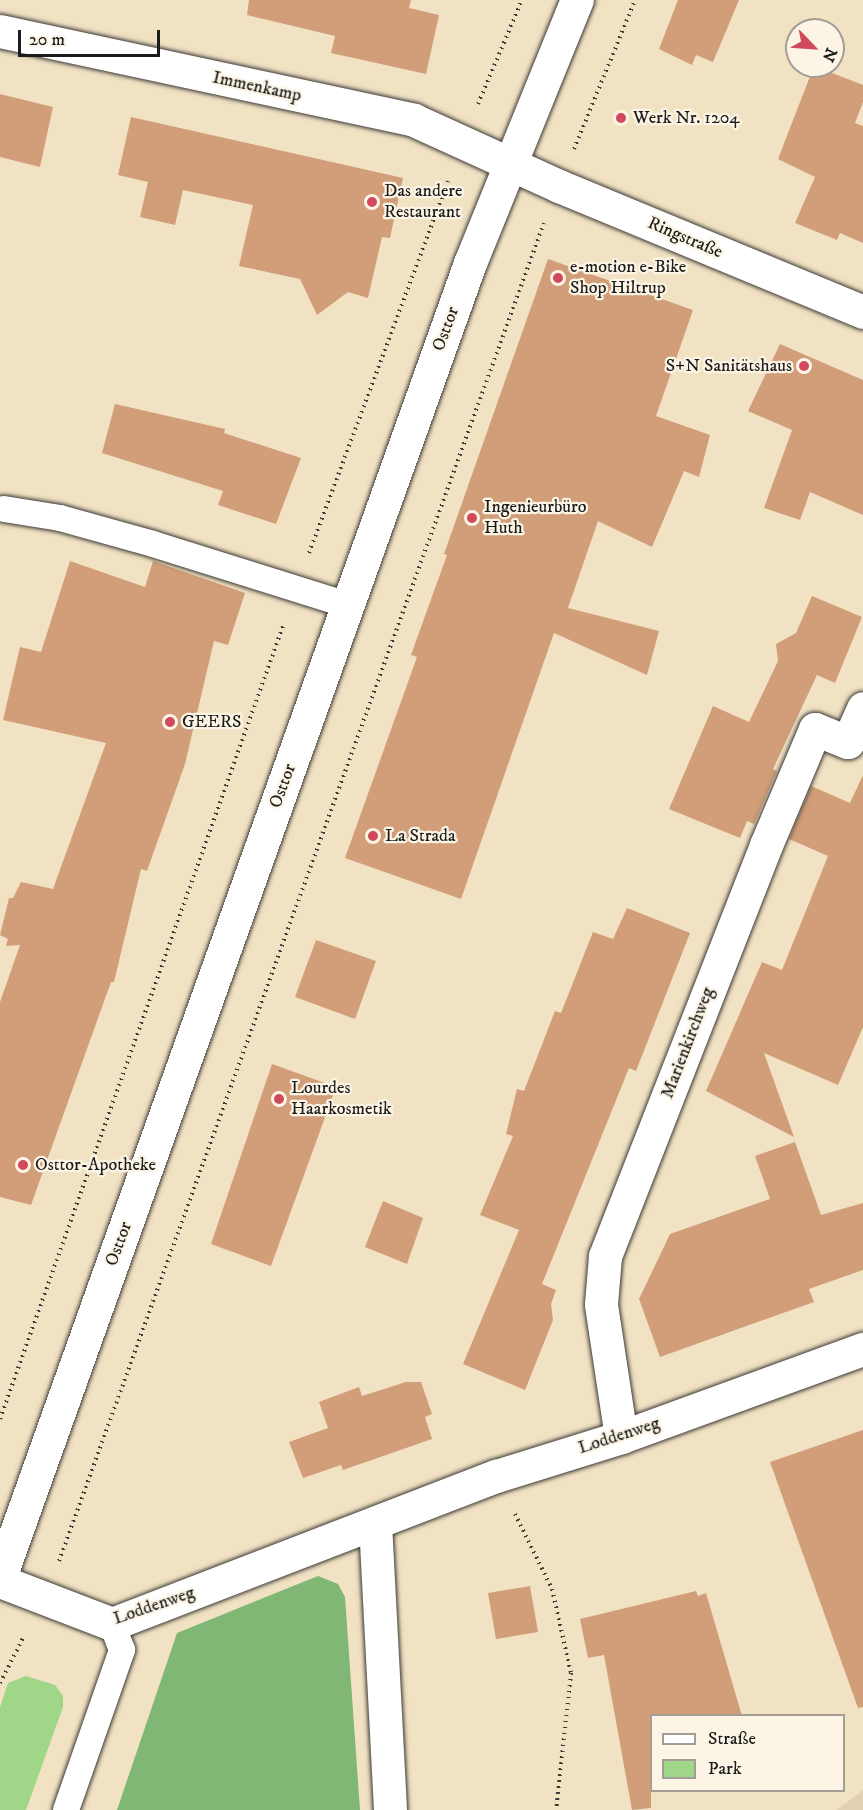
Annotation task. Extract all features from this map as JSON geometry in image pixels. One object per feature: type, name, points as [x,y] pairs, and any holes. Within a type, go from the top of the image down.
[{"type":"street","name":"Osttor","points":[[0,1579],[507,163],[577,0]]},
{"type":"street","name":"Immenkamp","points":[[0,31],[414,120],[507,163]]},
{"type":"street","name":"Ringstraße","points":[[507,163],[863,312]]},
{"type":"street","name":"Marienkirchweg","points":[[621,1437],[601,1304],[604,1256],[815,729],[848,742],[863,708]]},
{"type":"street","name":"Loddenweg","points":[[0,1579],[111,1624],[496,1476],[621,1437],[863,1349]]},
{"type":"street","points":[[375,1523],[390,1810]]},
{"type":"lane","points":[[4,508],[122,535],[348,605]]},
{"type":"lane","points":[[66,1810],[122,1650],[111,1624]]},
{"type":"path","points":[[0,1419],[296,588],[462,142],[522,0]]},
{"type":"path","points":[[0,1683],[44,1598],[79,1515],[479,397],[559,186],[635,0]]},
{"type":"path","points":[[496,1476],[552,1589],[565,1637],[571,1673],[556,1810]]},
{"type":"shaded area","points":[[863,1790],[863,1810],[837,1810]]},
{"type":"green space","points":[[318,1576],[338,1584],[345,1597],[360,1810],[117,1810],[177,1633]]},
{"type":"green space","points":[[26,1676],[55,1685],[63,1696],[63,1707],[26,1810],[0,1810],[0,1707],[8,1683]]},
{"type":"building","points":[[249,0],[411,0],[409,8],[439,15],[426,74],[331,53],[335,36],[247,15]]},
{"type":"building","points":[[678,0],[739,0],[713,62],[696,55],[692,65],[659,49]]},
{"type":"building","points":[[809,78],[845,78],[863,85],[863,102],[855,123],[863,126],[863,243],[840,233],[837,240],[795,223],[815,177],[778,159]]},
{"type":"building","points":[[0,94],[53,107],[40,167],[0,157]]},
{"type":"building","points":[[131,117],[403,178],[390,238],[382,237],[368,298],[348,292],[317,315],[300,279],[239,266],[253,205],[183,190],[175,225],[140,217],[148,182],[118,175]]},
{"type":"building","points":[[548,259],[693,310],[656,416],[710,435],[699,477],[684,471],[652,547],[598,521],[568,608],[659,631],[647,675],[554,633],[461,899],[345,858],[417,657],[411,655],[447,555],[444,554]]},
{"type":"building","points":[[780,344],[863,380],[863,515],[810,492],[800,520],[764,508],[792,430],[748,411]]},
{"type":"building","points":[[115,404],[225,429],[224,433],[301,458],[276,524],[218,505],[223,491],[102,453]]},
{"type":"building","points":[[70,561],[145,587],[153,561],[245,593],[228,645],[214,641],[185,764],[147,871],[141,869],[114,982],[111,982],[31,1205],[0,1197],[0,1002],[20,945],[6,946],[8,939],[0,935],[9,898],[13,898],[21,882],[53,889],[106,743],[3,720],[20,647],[41,652]]},
{"type":"building","points":[[812,596],[862,617],[835,683],[817,675],[773,769],[777,771],[754,824],[747,821],[740,838],[669,809],[713,706],[749,722],[778,661],[776,644],[796,633]]},
{"type":"building","points":[[863,775],[863,1027],[838,1085],[764,1053],[794,1137],[706,1091],[762,962],[782,970],[828,856],[789,839],[811,786],[850,803]]},
{"type":"building","points":[[627,908],[690,933],[636,1071],[629,1068],[542,1284],[556,1290],[551,1304],[553,1320],[525,1390],[463,1364],[519,1230],[480,1215],[513,1136],[506,1134],[517,1089],[524,1091],[555,1011],[561,1013],[593,932],[613,939]]},
{"type":"building","points":[[316,940],[376,961],[355,1019],[295,997]]},
{"type":"building","points":[[272,1064],[336,1087],[271,1266],[211,1244]]},
{"type":"building","points":[[795,1142],[821,1215],[863,1203],[863,1270],[809,1289],[814,1302],[660,1357],[639,1299],[670,1234],[770,1199],[755,1156]]},
{"type":"building","points":[[383,1201],[423,1218],[407,1264],[365,1247]]},
{"type":"building","points":[[406,1382],[421,1382],[432,1414],[425,1417],[432,1439],[343,1470],[341,1465],[303,1478],[289,1442],[328,1428],[319,1402],[359,1387],[362,1396]]},
{"type":"building","points":[[863,1430],[863,1707],[858,1708],[770,1462]]},
{"type":"building","points":[[530,1586],[538,1632],[496,1639],[488,1593]]},
{"type":"building","points":[[696,1591],[698,1596],[706,1593],[741,1714],[650,1714],[651,1808],[632,1810],[604,1655],[588,1658],[580,1619]]},
{"type":"place","name":"Werk Nr. 1204","points":[[621,118]]},
{"type":"place","name":"Das andere Restaurant","points":[[372,202]]},
{"type":"place","name":"e-motion e-Bike Shop Hiltrup","points":[[558,278]]},
{"type":"place","name":"S+N Sanitätshaus","points":[[804,366]]},
{"type":"place","name":"Ingenieurbüro Huth","points":[[472,518]]},
{"type":"place","name":"GEERS","points":[[170,722]]},
{"type":"place","name":"La Strada","points":[[373,836]]},
{"type":"place","name":"Lourdes Haarkosmetik","points":[[279,1099]]},
{"type":"place","name":"Osttor-Apotheke","points":[[23,1165]]}]
